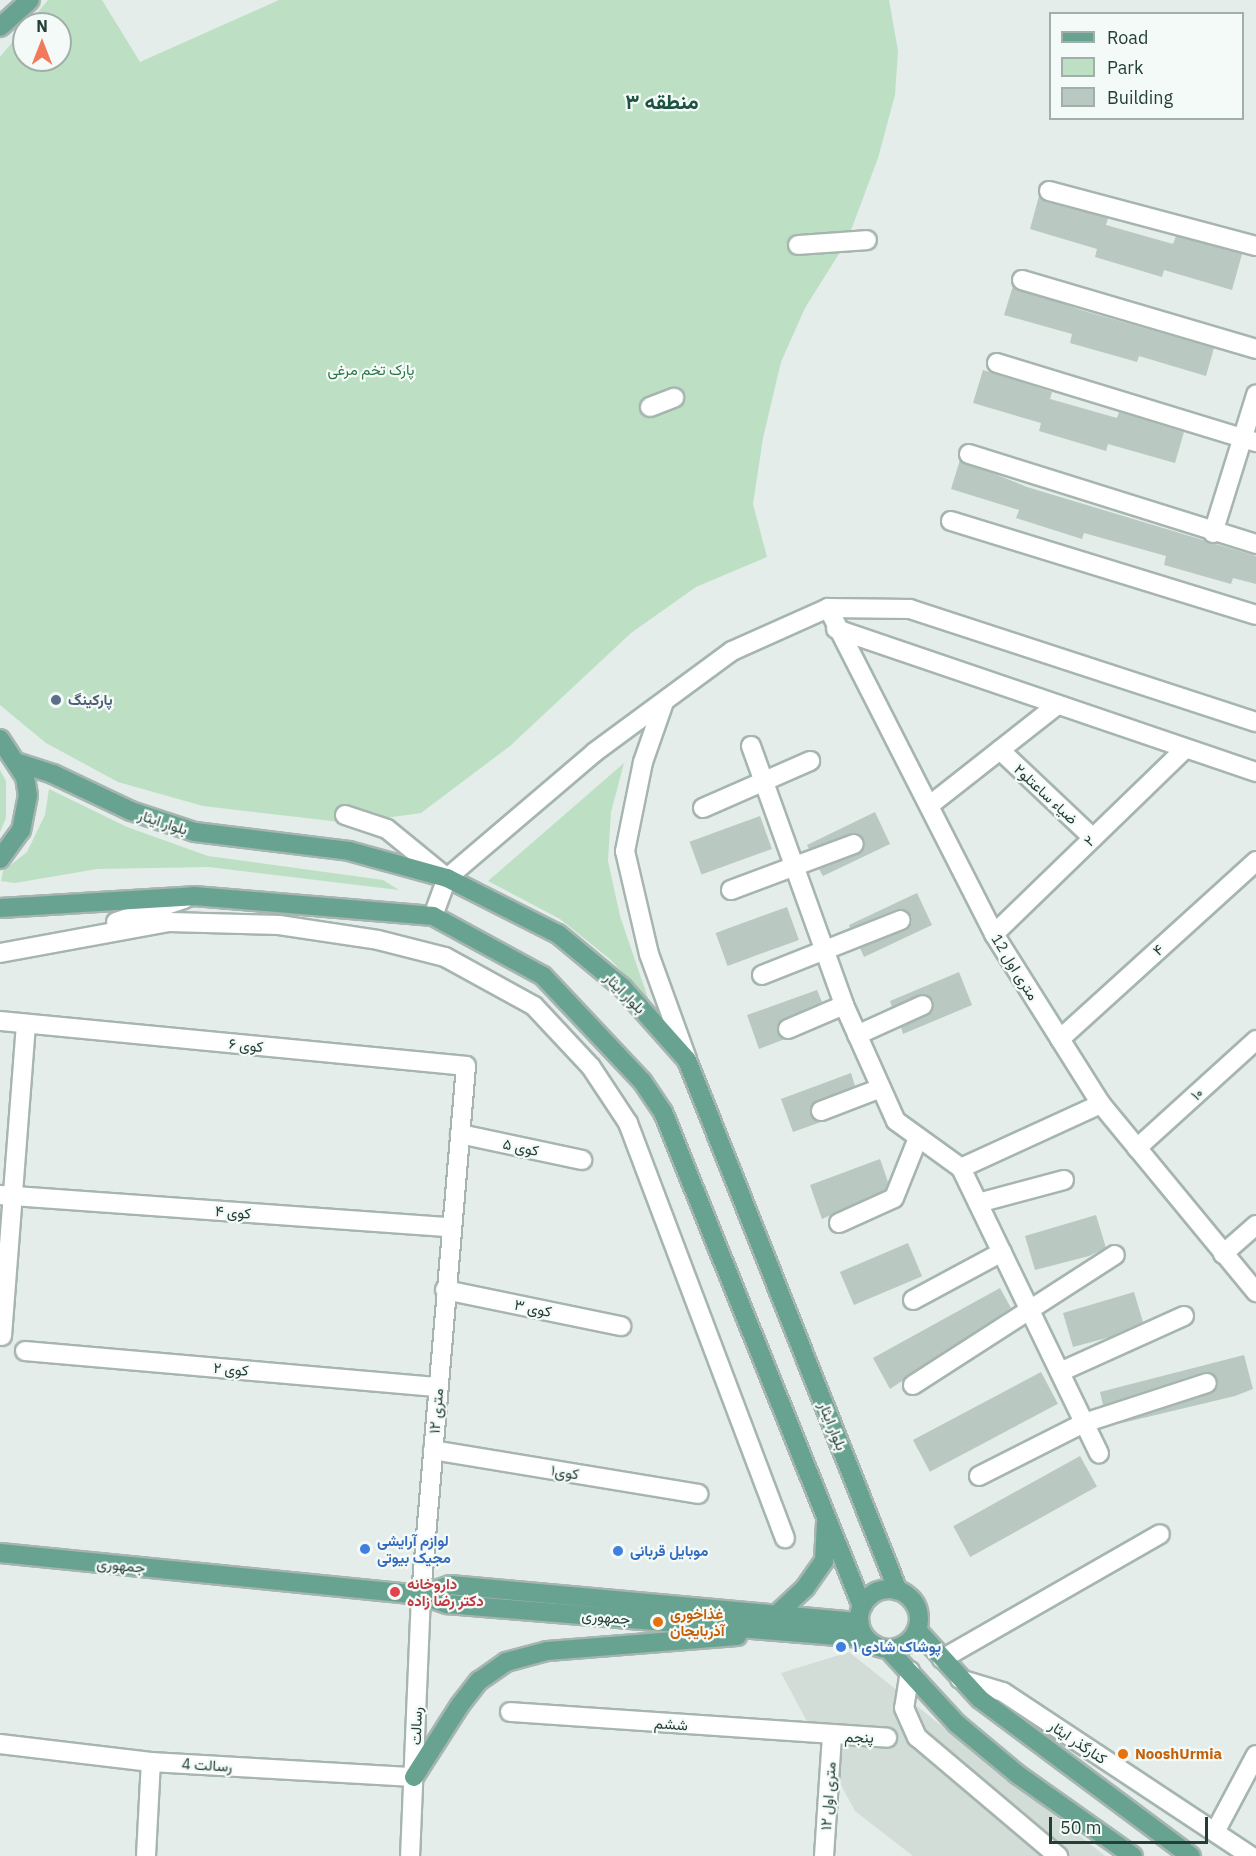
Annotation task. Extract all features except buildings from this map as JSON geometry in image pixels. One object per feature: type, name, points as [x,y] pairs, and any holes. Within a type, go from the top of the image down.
[{"type":"main road","points":[[0,26],[30,0]]},
{"type":"main road","points":[[0,739],[25,777],[26,813],[21,830],[0,859]]},
{"type":"main road","name":"بلوار ایثار","points":[[16,762],[53,774],[131,811],[195,832],[349,851],[447,878],[558,934],[623,988],[687,1060],[898,1591]]},
{"type":"main road","points":[[0,908],[194,896],[433,916],[543,976],[642,1081],[663,1112],[827,1518],[862,1622],[957,1724],[1017,1774],[1133,1856]]},
{"type":"main road","points":[[414,1777],[460,1705],[479,1681],[506,1662],[547,1651],[618,1648],[779,1624],[824,1561],[827,1518]]},
{"type":"main road","name":"جمهوری","points":[[0,1553],[421,1595],[450,1585],[779,1624],[862,1622]]},
{"type":"main road","points":[[862,1622],[873,1593],[898,1591],[914,1602],[917,1630],[960,1679],[989,1706],[1191,1856]]},
{"type":"main road","points":[[888,1649],[902,1646],[917,1630]]},
{"type":"street","points":[[1049,191],[1256,246]]},
{"type":"street","points":[[798,245],[867,240]]},
{"type":"street","points":[[1022,280],[1256,349]]},
{"type":"street","points":[[997,363],[1249,440]]},
{"type":"street","points":[[1214,533],[1249,440],[1256,395]]},
{"type":"street","points":[[651,407],[674,398]]},
{"type":"street","points":[[969,454],[1214,533],[1256,544]]},
{"type":"street","points":[[951,521],[1256,615]]},
{"type":"street","points":[[433,916],[447,878],[595,752],[732,651],[828,608],[910,609],[1256,722]]},
{"type":"street","name":"12 متری اول","points":[[828,608],[836,629],[930,805],[994,934],[1101,1104],[1256,1292]]},
{"type":"street","points":[[836,629],[1256,772]]},
{"type":"street","points":[[664,701],[643,762],[625,851],[649,954],[687,1060]]},
{"type":"street","points":[[930,805],[1057,705]]},
{"type":"street","points":[[751,746],[844,1005],[896,1121],[961,1168],[1100,1454]]},
{"type":"street","name":"۲","points":[[994,934],[1185,749]]},
{"type":"street","name":"ضیاء ساعتلو۲","points":[[1000,750],[1093,838]]},
{"type":"street","points":[[703,808],[810,761]]},
{"type":"street","points":[[345,815],[387,829],[447,878]]},
{"type":"street","points":[[731,890],[854,844]]},
{"type":"street","name":"۴","points":[[1060,1039],[1256,861]]},
{"type":"street","points":[[63,940],[194,896]]},
{"type":"street","points":[[762,975],[901,920]]},
{"type":"street","points":[[0,953],[169,922],[279,925],[378,940],[445,957],[534,1006],[591,1068],[628,1123],[785,1538]]},
{"type":"street","points":[[788,1029],[844,1005]]},
{"type":"street","points":[[858,1035],[923,1005]]},
{"type":"street","name":"کوی ۶","points":[[0,1021],[466,1066]]},
{"type":"street","points":[[2,1336],[7,1195],[26,1024]]},
{"type":"street","name":"۱۰","points":[[1137,1148],[1256,1040]]},
{"type":"street","name":"۱۲ متری","points":[[421,1595],[466,1066]]},
{"type":"street","points":[[821,1111],[881,1088]]},
{"type":"street","points":[[961,1168],[1101,1104]]},
{"type":"street","name":"کوی ۵","points":[[460,1134],[582,1160]]},
{"type":"street","points":[[839,1223],[894,1198],[918,1137]]},
{"type":"street","points":[[978,1203],[1064,1180]]},
{"type":"street","name":"کوی ۴","points":[[7,1195],[451,1227]]},
{"type":"street","points":[[1223,1254],[1256,1225]]},
{"type":"street","points":[[913,1300],[1002,1252]]},
{"type":"street","points":[[913,1385],[1115,1255]]},
{"type":"street","name":"کوی ۳","points":[[446,1290],[621,1326]]},
{"type":"street","points":[[1060,1372],[1185,1316]]},
{"type":"street","name":"کوی ۲","points":[[25,1351],[438,1387]]},
{"type":"street","points":[[980,1476],[1084,1423],[1207,1383]]},
{"type":"street","name":"کوی۱","points":[[432,1450],[698,1494]]},
{"type":"street","points":[[942,1659],[1160,1534]]},
{"type":"street","name":"رسالت","points":[[410,1856],[421,1595]]},
{"type":"street","points":[[910,1671],[904,1708],[917,1737],[1058,1856]]},
{"type":"street","name":"کنارگذر ایثار","points":[[960,1679],[1003,1692],[1251,1856]]},
{"type":"street","name":"ششم","points":[[510,1712],[832,1737]]},
{"type":"street","name":"پنجم","points":[[832,1737],[886,1738]]},
{"type":"street","name":"۱۲ متری اول","points":[[824,1856],[832,1737]]},
{"type":"street","name":"رسالت 4","points":[[0,1744],[152,1762],[414,1777]]},
{"type":"street","points":[[1215,1832],[1256,1755]]},
{"type":"street","points":[[146,1856],[152,1762]]},
{"type":"shaded area","points":[[849,1652],[1105,1856],[913,1856],[855,1811],[781,1673]]},
{"type":"green space","name":"پارک تخم مرغی","points":[[48,0],[102,0],[140,62],[279,0],[889,0],[898,51],[895,95],[878,158],[847,241],[805,308],[781,362],[763,438],[753,504],[767,557],[696,587],[631,633],[510,746],[421,813],[349,823],[203,806],[118,782],[46,743],[0,705],[0,57],[12,42],[12,72],[72,72],[72,12],[38,12]]},
{"type":"green space","points":[[624,763],[611,812],[608,861],[620,916],[649,1001],[611,960],[560,919],[488,881]]},
{"type":"green space","points":[[0,770],[6,781],[6,818],[0,832]]},
{"type":"green space","points":[[49,789],[127,827],[208,856],[383,880],[399,890],[209,867],[97,869],[15,883],[1,881],[3,871],[27,852],[45,815]]},
{"type":"place","name":"پارکینگ","points":[[56,700]]},
{"type":"place","name":"لوازم آرایشی مجیک بیوتی","points":[[365,1549]]},
{"type":"place","name":"موبایل قربانی","points":[[618,1551]]},
{"type":"place","name":"داروخانه دکتر رضا زاده","points":[[395,1592]]},
{"type":"place","name":"غذاخوری آذربایجان","points":[[658,1622]]},
{"type":"place","name":"پوشاک شادی ۱","points":[[841,1647]]},
{"type":"place","name":"NooshUrmia","points":[[1123,1754]]},
{"type":"district","name":"منطقه ۳","points":[[662,101]]}]
